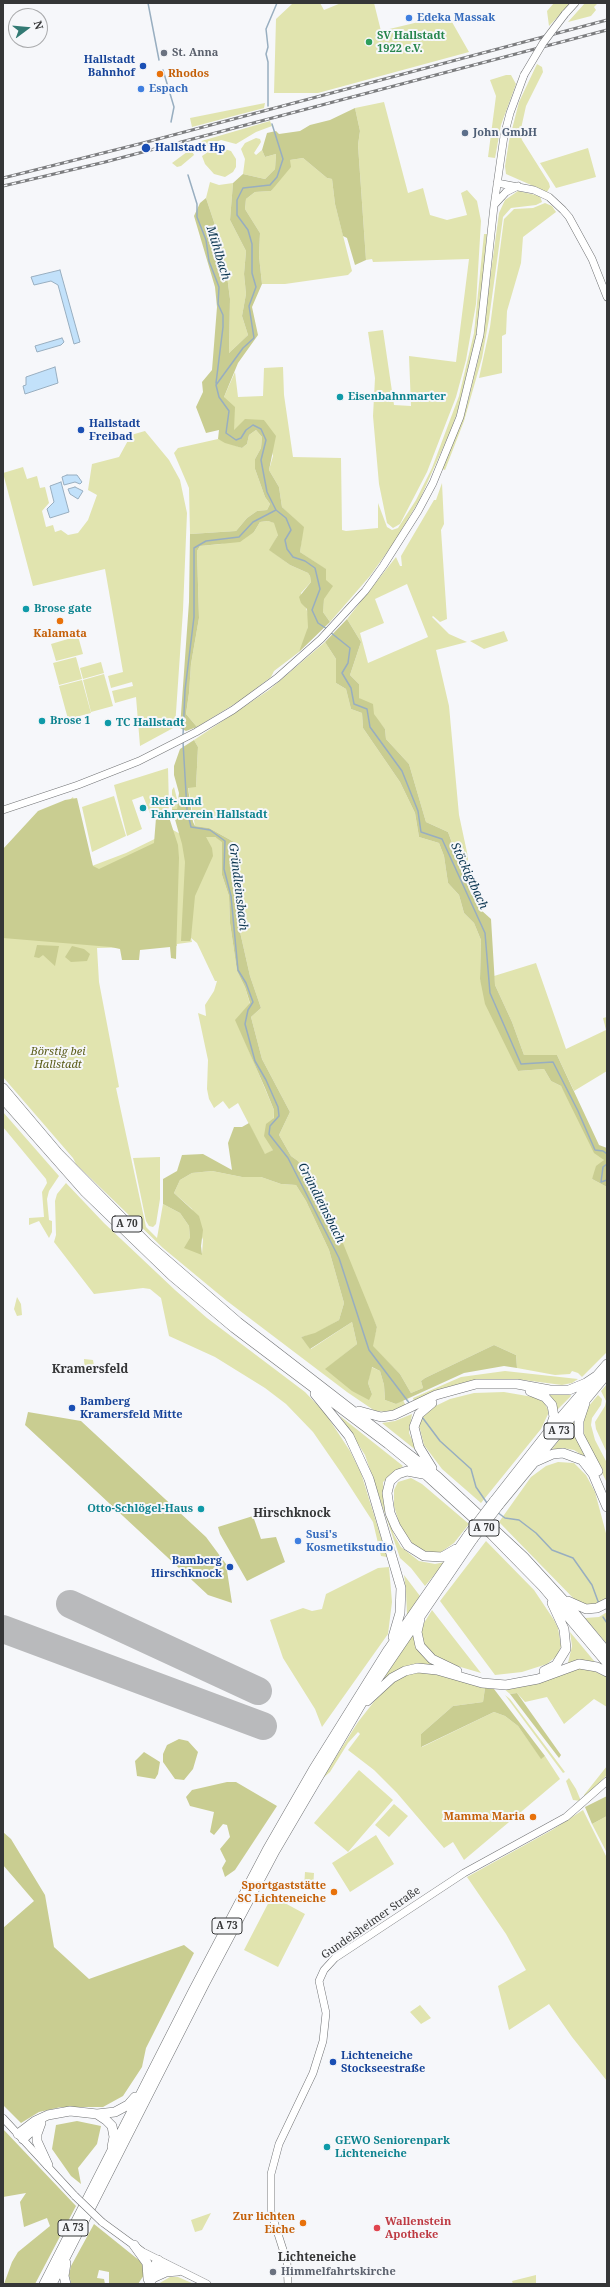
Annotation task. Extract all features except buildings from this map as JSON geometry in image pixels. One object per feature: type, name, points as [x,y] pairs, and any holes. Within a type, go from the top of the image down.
[{"type":"highway","name":"A 70","points":[[3,1088],[58,1153],[167,1262],[238,1322],[353,1409],[437,1476],[494,1528],[560,1596],[607,1652]]},
{"type":"highway","name":"A 70","points":[[3,1099],[58,1163],[143,1250],[202,1302],[427,1476],[492,1535],[543,1587],[607,1663]]},
{"type":"highway","name":"A 73","points":[[434,1588],[549,1431],[599,1377],[607,1364]]},
{"type":"highway","points":[[599,1377],[584,1393],[579,1421],[579,1435],[607,1492]]},
{"type":"highway","points":[[299,1378],[332,1414],[355,1447],[369,1479],[398,1577],[402,1602],[388,1650]]},
{"type":"highway","points":[[437,1476],[416,1440],[414,1427],[419,1410],[453,1389],[476,1384],[517,1384],[584,1393]]},
{"type":"highway","points":[[353,1409],[381,1417],[394,1415],[408,1410],[419,1410],[436,1400],[480,1389],[508,1388],[528,1391],[546,1397],[552,1405],[554,1417],[549,1431]]},
{"type":"highway","name":"A 73","points":[[496,1503],[531,1465],[584,1393]]},
{"type":"highway","points":[[531,1465],[553,1454],[563,1453],[575,1456],[582,1460],[593,1474],[607,1507]]},
{"type":"highway","points":[[427,1476],[407,1471],[398,1474],[390,1481],[386,1493],[390,1514],[408,1546],[424,1556],[442,1557],[459,1547]]},
{"type":"highway","name":"A 73","points":[[52,2284],[230,1934],[279,1845],[356,1712],[423,1607],[459,1547],[471,1537]]},
{"type":"highway","points":[[504,1682],[542,1671],[556,1665],[564,1654],[566,1643],[564,1629],[543,1587]]},
{"type":"highway","points":[[560,1596],[586,1609],[597,1608],[607,1603]]},
{"type":"highway","points":[[423,1607],[417,1632],[420,1646],[426,1654],[449,1668],[481,1680]]},
{"type":"highway","name":"A 73","points":[[44,2284],[267,1850],[313,1770],[388,1650],[423,1607]]},
{"type":"highway","points":[[356,1712],[392,1678],[411,1669],[427,1668],[481,1680],[504,1682],[538,1679],[579,1664],[597,1666],[607,1672]]},
{"type":"highway","points":[[20,2136],[35,2121],[48,2115],[70,2111],[97,2114],[122,2110],[145,2085]]},
{"type":"highway","points":[[97,2114],[112,2126],[114,2137],[111,2154]]},
{"type":"highway","points":[[20,2136],[41,2123],[48,2115]]},
{"type":"highway","points":[[41,2123],[37,2134],[37,2141],[48,2165]]},
{"type":"highway","points":[[134,2246],[147,2264],[149,2281]]},
{"type":"highway","points":[[66,2284],[64,2276],[67,2255]]},
{"type":"highway","points":[[149,2281],[161,2262]]},
{"type":"highway","points":[[149,2281],[166,2272],[178,2271]]},
{"type":"main road","points":[[3,810],[100,777],[196,732],[264,688],[321,639],[365,590],[403,536],[433,483],[454,434],[470,380],[480,335],[488,277],[494,206],[508,119],[524,75],[542,42],[576,3]]},
{"type":"main road","points":[[497,183],[534,190],[549,197],[569,217],[592,259],[607,297]]},
{"type":"main road","points":[[494,206],[506,192],[518,186]]},
{"type":"main road","points":[[3,805],[99,774],[153,753]]},
{"type":"main road","name":"Gundelsheimer Straße","points":[[288,2284],[289,2276],[287,2262],[271,2212],[271,2174],[278,2144],[313,2073],[323,2041],[326,2013],[320,1988],[321,1975],[336,1958],[480,1864],[566,1817],[607,1782]]},
{"type":"main road","points":[[3,2118],[75,2196],[102,2222],[134,2246],[161,2262],[207,2284]]},
{"type":"green space","name":"SV Hallstadt 1922 e.V.","points":[[320,3],[324,10],[341,3],[374,3],[381,31],[448,15],[469,52],[318,93],[274,93],[276,19],[292,4]]},
{"type":"green space","points":[[554,3],[571,3],[549,26],[547,11]]},
{"type":"green space","points":[[585,3],[598,3],[594,7],[596,10],[591,16],[568,22]]},
{"type":"green space","points":[[537,64],[542,67],[543,72],[526,106],[520,133],[522,140],[549,183],[550,187],[547,192],[506,174],[505,166],[509,141],[519,102]]},
{"type":"green space","points":[[511,75],[516,84],[501,125],[495,158],[488,157],[496,96],[490,80]]},
{"type":"green space","points":[[384,102],[408,193],[423,188],[430,215],[447,220],[467,215],[461,193],[467,190],[477,201],[481,221],[476,304],[466,360],[456,397],[427,472],[400,524],[393,528],[387,523],[379,484],[373,416],[375,378],[368,332],[383,330],[394,405],[411,406],[409,356],[456,362],[469,259],[373,262],[372,259],[366,260],[358,145],[360,131],[355,108]]},
{"type":"green space","points":[[265,103],[264,108],[192,127],[190,118]]},
{"type":"green space","points":[[355,108],[360,131],[358,145],[366,260],[355,265],[347,238],[343,236],[335,204],[332,179],[327,178],[303,158],[290,160],[291,167],[271,191],[255,192],[246,199],[245,209],[260,233],[259,256],[262,284],[252,307],[258,335],[238,363],[224,397],[235,407],[234,430],[245,419],[264,420],[276,436],[269,470],[279,487],[282,507],[304,527],[300,552],[326,569],[326,580],[333,586],[324,599],[323,612],[330,622],[299,652],[308,627],[307,609],[301,603],[299,597],[311,582],[310,576],[308,573],[290,565],[269,550],[278,535],[274,523],[268,521],[260,522],[254,532],[240,542],[200,546],[197,551],[199,618],[191,664],[186,714],[197,727],[186,731],[180,728],[189,602],[190,534],[236,531],[247,518],[257,511],[267,510],[270,504],[265,497],[255,469],[255,459],[261,448],[262,437],[256,430],[249,435],[247,444],[242,448],[225,443],[218,439],[219,430],[206,433],[196,407],[203,392],[202,382],[212,370],[217,307],[215,287],[194,216],[200,203],[206,198],[224,252],[230,299],[229,353],[248,335],[242,316],[246,294],[244,274],[246,251],[230,220],[233,183],[243,174],[265,179],[275,169],[276,154],[265,157],[262,150],[267,133],[276,131],[279,134],[300,131],[310,125],[330,120]]},
{"type":"green space","points":[[270,121],[272,126],[256,132],[236,144],[221,140],[200,149],[198,142]]},
{"type":"green space","points":[[256,138],[260,139],[261,142],[254,153],[256,155],[262,150],[265,157],[276,154],[275,169],[265,179],[243,174],[245,159],[241,149],[245,143]]},
{"type":"green space","points":[[221,148],[231,151],[236,159],[236,167],[233,172],[225,177],[214,174],[205,164],[202,156],[211,150]]},
{"type":"green space","points":[[588,148],[596,177],[556,188],[540,163]]},
{"type":"green space","points":[[191,149],[194,155],[181,166],[177,167],[172,163]]},
{"type":"green space","points":[[303,158],[327,178],[332,179],[335,204],[352,271],[348,275],[285,284],[262,284],[259,256],[260,233],[245,209],[246,199],[255,192],[271,191],[290,160]]},
{"type":"green space","points":[[210,182],[219,185],[233,183],[230,220],[246,251],[244,274],[246,294],[242,316],[248,335],[229,353],[230,299],[224,252],[206,198]]},
{"type":"green space","points":[[518,191],[540,196],[542,202],[536,205],[511,208],[503,217],[482,358],[464,421],[445,470],[442,469],[467,405],[480,352],[499,213],[505,200]]},
{"type":"green space","points":[[545,203],[552,206],[556,212],[523,237],[521,263],[507,311],[506,334],[502,336],[502,373],[479,378],[490,327],[504,219],[514,209],[533,208]]},
{"type":"green space","points":[[484,234],[487,234],[479,323],[458,410],[451,430],[420,499],[393,544],[370,576],[330,622],[323,612],[325,569],[300,552],[303,527],[282,507],[279,487],[269,470],[273,456],[264,420],[234,431],[224,397],[235,372],[238,397],[263,396],[264,368],[283,367],[284,395],[293,457],[341,458],[342,530],[346,531],[378,528],[378,503],[387,527],[392,530],[398,528],[416,500],[432,468],[459,396],[474,333]]},
{"type":"green space","points":[[256,430],[262,437],[261,448],[255,459],[255,469],[265,497],[270,504],[267,510],[257,511],[247,518],[236,531],[190,534],[189,488],[174,453],[178,448],[218,439],[242,448],[247,444],[249,435]]},
{"type":"green space","points":[[145,431],[169,460],[180,480],[187,513],[183,610],[175,727],[140,746],[136,697],[115,703],[112,691],[133,686],[132,682],[111,688],[108,676],[123,672],[105,569],[33,586],[3,473],[23,467],[27,479],[37,476],[40,488],[45,487],[49,503],[42,511],[46,527],[53,525],[55,532],[61,530],[68,535],[78,533],[88,520],[97,495],[88,490],[92,464],[119,457],[131,435]]},
{"type":"green space","points":[[442,483],[444,524],[441,530],[447,619],[440,622],[433,616],[432,617],[449,634],[467,642],[436,650],[449,706],[459,815],[468,857],[467,882],[448,832],[426,822],[409,764],[386,739],[385,729],[359,698],[359,684],[350,675],[361,642],[347,619],[396,557],[400,566],[402,566],[401,556],[434,500],[436,500]],"holes":[[[407,584],[428,637],[368,663],[360,633],[384,623],[375,599]]]},
{"type":"green space","points":[[268,521],[275,523],[278,529],[278,535],[270,550],[290,565],[308,573],[310,576],[311,582],[301,593],[308,614],[306,639],[299,652],[274,671],[271,677],[241,700],[197,727],[186,714],[191,664],[199,618],[197,551],[200,546],[221,544],[254,532],[260,522]]},
{"type":"green space","points":[[347,619],[361,642],[350,675],[359,684],[359,698],[373,704],[374,714],[385,729],[386,739],[409,764],[426,822],[448,832],[471,894],[477,900],[481,910],[491,919],[495,985],[512,1022],[524,1055],[557,1055],[599,1145],[607,1148],[607,1187],[592,1179],[596,1166],[604,1160],[594,1153],[561,1086],[551,1081],[544,1069],[518,1071],[485,1004],[480,979],[481,940],[474,923],[464,913],[459,895],[448,883],[444,856],[439,843],[419,837],[415,813],[400,782],[363,728],[362,713],[351,709],[346,689],[336,683],[336,659],[325,642]]},
{"type":"green space","points":[[504,631],[508,641],[484,649],[470,641]]},
{"type":"green space","points":[[78,636],[83,654],[56,661],[51,644]]},
{"type":"green space","points":[[325,642],[336,659],[336,683],[346,689],[351,709],[362,713],[363,728],[400,782],[415,813],[419,837],[439,843],[444,856],[448,883],[459,895],[464,913],[474,923],[481,940],[480,979],[518,1071],[544,1069],[551,1081],[561,1086],[604,1160],[592,1179],[607,1187],[607,1352],[582,1377],[578,1373],[572,1371],[570,1374],[555,1375],[517,1368],[516,1355],[494,1345],[425,1378],[421,1381],[423,1388],[411,1393],[400,1374],[372,1346],[377,1327],[298,1161],[291,1156],[279,1135],[290,1112],[262,1059],[251,1017],[261,1008],[250,976],[238,923],[241,892],[231,879],[234,842],[209,828],[195,826],[188,787],[196,787],[198,747],[194,740],[269,690]]},
{"type":"green space","points":[[76,657],[82,679],[59,685],[53,663]]},
{"type":"green space","points":[[101,662],[104,673],[83,679],[80,668]]},
{"type":"green space","points":[[104,674],[113,706],[91,712],[83,680]]},
{"type":"green space","points":[[82,680],[91,713],[68,719],[59,686]]},
{"type":"green space","points":[[194,740],[198,747],[196,787],[188,788],[193,822],[195,826],[209,828],[234,842],[231,879],[241,892],[238,923],[250,976],[261,1008],[251,1017],[262,1059],[290,1112],[279,1135],[291,1156],[298,1161],[319,1192],[336,1226],[377,1327],[373,1346],[400,1374],[411,1393],[423,1388],[421,1381],[425,1378],[494,1345],[516,1355],[517,1368],[504,1366],[464,1373],[396,1404],[385,1400],[384,1385],[380,1371],[372,1367],[368,1383],[372,1394],[369,1400],[352,1391],[325,1369],[357,1344],[352,1322],[310,1349],[301,1337],[315,1333],[339,1320],[344,1303],[329,1250],[306,1201],[296,1185],[281,1184],[261,1177],[242,1177],[212,1171],[192,1173],[180,1180],[174,1193],[199,1216],[203,1230],[201,1246],[202,1255],[184,1248],[190,1238],[189,1226],[180,1213],[163,1204],[163,1179],[177,1171],[182,1155],[203,1154],[232,1170],[228,1143],[234,1127],[242,1127],[249,1123],[265,1154],[273,1150],[264,1136],[266,1124],[274,1118],[274,1110],[235,1020],[250,1003],[245,987],[237,971],[230,923],[229,896],[222,875],[222,842],[215,837],[206,837],[212,848],[213,856],[195,896],[191,938],[190,941],[181,941],[185,862],[182,844],[172,809],[177,809],[179,793],[174,775],[174,766],[180,749]]},
{"type":"green space","points":[[168,768],[169,807],[167,811],[159,812],[156,818],[152,818],[143,796],[132,800],[142,829],[127,836],[114,785]]},
{"type":"green space","points":[[174,787],[178,803],[177,809],[172,809],[172,790]]},
{"type":"green space","points":[[114,796],[126,836],[92,852],[82,807]]},
{"type":"green space","name":"Börstig bei Hallstadt","points":[[73,797],[77,808],[84,869],[126,853],[173,830],[184,836],[215,837],[222,841],[222,875],[229,896],[230,923],[237,971],[245,987],[250,1004],[236,1020],[274,1110],[273,1150],[265,1155],[238,1103],[229,1109],[223,1101],[214,1108],[209,1099],[207,1089],[208,1060],[198,1013],[206,1016],[205,1005],[214,991],[217,981],[215,981],[197,943],[191,938],[192,942],[177,944],[177,946],[97,948],[99,982],[119,1087],[116,1088],[146,1227],[157,1238],[163,1204],[180,1213],[189,1226],[190,1238],[202,1254],[203,1240],[192,1209],[174,1193],[180,1180],[192,1173],[212,1171],[242,1177],[261,1177],[281,1184],[296,1185],[306,1201],[329,1250],[344,1303],[339,1320],[315,1334],[301,1337],[311,1349],[352,1322],[357,1344],[326,1369],[372,1394],[368,1383],[371,1367],[380,1371],[384,1385],[385,1400],[396,1404],[403,1400],[406,1406],[391,1412],[375,1411],[347,1392],[227,1301],[163,1248],[76,1164],[73,1158],[3,1077],[3,851]]},
{"type":"green space","points":[[77,798],[93,866],[99,869],[154,843],[156,818],[159,812],[167,811],[178,845],[179,858],[176,959],[171,958],[170,947],[140,950],[139,960],[122,960],[120,949],[111,947],[3,938],[3,849],[38,811],[65,800]]},
{"type":"green space","points":[[37,945],[59,946],[55,966],[43,955],[39,958],[34,957]]},
{"type":"green space","points":[[72,946],[84,949],[90,954],[87,961],[71,962],[65,957]]},
{"type":"green space","points":[[536,963],[566,1049],[606,1030],[603,1018],[607,1017],[607,1071],[574,1091],[557,1055],[524,1055],[512,1022],[495,985],[494,976]]},
{"type":"green space","points":[[3,1112],[59,1176],[49,1191],[47,1199],[49,1220],[52,1221],[52,1232],[49,1238],[39,1221],[29,1225],[29,1218],[44,1217],[42,1192],[47,1183],[46,1179],[3,1127]]},
{"type":"green space","points":[[160,1157],[160,1199],[156,1224],[153,1227],[149,1226],[146,1221],[133,1158]]},
{"type":"green space","points":[[66,1183],[104,1223],[175,1290],[207,1318],[305,1392],[325,1413],[350,1451],[361,1473],[387,1557],[381,1556],[373,1522],[342,1474],[313,1432],[286,1404],[265,1388],[215,1357],[169,1336],[161,1298],[150,1289],[143,1288],[94,1294],[54,1242],[56,1235],[55,1201],[57,1194]]},
{"type":"green space","points":[[17,1297],[21,1304],[22,1315],[17,1316],[14,1309]]},
{"type":"green space","points":[[84,1359],[93,1360],[95,1372],[85,1374]]},
{"type":"green space","points":[[505,1371],[578,1379],[572,1383],[562,1385],[516,1379],[477,1380],[444,1388],[414,1402],[413,1398],[461,1377]]},
{"type":"green space","points":[[607,1384],[607,1453],[596,1429],[595,1422],[605,1406],[606,1401],[601,1391]]},
{"type":"green space","points":[[504,1392],[533,1397],[544,1402],[549,1412],[541,1429],[481,1503],[442,1469],[424,1445],[419,1425],[425,1411],[450,1399],[474,1393]]},
{"type":"green space","points":[[545,1393],[570,1394],[571,1396],[557,1410],[552,1398]]},
{"type":"green space","points":[[598,1395],[602,1399],[601,1405],[592,1418],[591,1425],[595,1440],[607,1463],[607,1483],[585,1438],[583,1428],[588,1407]]},
{"type":"green space","points":[[28,1412],[81,1421],[206,1537],[226,1564],[232,1603],[208,1595],[25,1425]]},
{"type":"green space","points":[[412,1414],[409,1433],[417,1451],[382,1423],[395,1421]]},
{"type":"green space","points":[[340,1416],[403,1466],[383,1482],[384,1502],[394,1535],[401,1547],[419,1561],[435,1564],[445,1562],[425,1586],[411,1568],[400,1558],[365,1455]]},
{"type":"green space","points":[[574,1422],[576,1432],[588,1459],[574,1450],[563,1448],[551,1450]]},
{"type":"green space","points":[[558,1462],[574,1463],[586,1475],[595,1492],[607,1537],[607,1598],[603,1602],[587,1606],[577,1602],[499,1522],[531,1477],[546,1466]]},
{"type":"green space","points":[[411,1478],[422,1484],[469,1524],[454,1543],[441,1552],[426,1553],[415,1547],[400,1526],[394,1506],[394,1490],[398,1482]]},
{"type":"green space","points":[[253,1516],[261,1539],[276,1537],[285,1562],[247,1581],[220,1534],[218,1527]]},
{"type":"green space","points":[[486,1541],[534,1590],[558,1628],[561,1646],[558,1655],[547,1664],[522,1672],[495,1675],[440,1601]]},
{"type":"green space","points":[[389,1567],[392,1602],[388,1634],[322,1727],[315,1709],[283,1658],[270,1620],[303,1608],[312,1611],[322,1609],[326,1594],[378,1568]]},
{"type":"green space","points":[[404,1575],[420,1596],[407,1616],[406,1591]]},
{"type":"green space","points":[[432,1610],[481,1673],[447,1663],[431,1655],[423,1645],[420,1636],[424,1623]]},
{"type":"green space","points":[[607,1612],[607,1644],[585,1618],[599,1617]]},
{"type":"green space","points":[[415,1630],[440,1667],[431,1666],[380,1684]]},
{"type":"green space","points":[[570,1632],[595,1662],[583,1661],[568,1663],[572,1646]]},
{"type":"green space","points":[[587,1668],[607,1677],[607,1707],[594,1699],[564,1724],[547,1697],[525,1702],[517,1693],[510,1694],[503,1688],[573,1669]]},
{"type":"green space","points":[[429,1672],[485,1688],[483,1702],[453,1706],[421,1734],[422,1747],[494,1712],[505,1716],[518,1726],[541,1758],[545,1756],[560,1779],[464,1860],[453,1842],[444,1848],[397,1793],[374,1770],[348,1750],[360,1734],[358,1732],[348,1743],[330,1772],[322,1779],[358,1722],[380,1694],[395,1680],[405,1674]]},
{"type":"green space","points":[[485,1688],[494,1689],[545,1756],[541,1759],[518,1726],[505,1716],[494,1712],[421,1747],[421,1734],[453,1706],[483,1702]]},
{"type":"green space","points":[[517,1693],[561,1755],[559,1758],[510,1694]]},
{"type":"green space","points":[[505,1695],[510,1699],[565,1772],[563,1773]]},
{"type":"green space","points":[[179,1739],[188,1741],[198,1752],[193,1769],[184,1780],[175,1779],[163,1762],[163,1754],[167,1745]]},
{"type":"green space","points":[[144,1752],[160,1762],[158,1774],[155,1779],[137,1776],[135,1761]]},
{"type":"green space","points":[[607,1766],[607,1775],[585,1797],[584,1795]]},
{"type":"green space","points":[[359,1770],[393,1800],[348,1852],[314,1823]]},
{"type":"green space","points":[[569,1778],[581,1801],[573,1800],[566,1781]]},
{"type":"green space","points":[[227,1782],[236,1782],[277,1806],[235,1870],[225,1877],[222,1868],[226,1861],[220,1849],[230,1837],[227,1825],[223,1824],[214,1835],[210,1832],[214,1812],[190,1806],[186,1797],[192,1790]]},
{"type":"green space","points":[[607,1796],[607,1816],[592,1824],[585,1807]]},
{"type":"green space","points":[[394,1804],[408,1816],[389,1837],[375,1825]]},
{"type":"green space","points":[[583,1810],[607,1858],[607,2081],[572,2037],[549,2004],[509,2030],[498,1986],[526,1970],[506,1934],[467,1877],[552,1830]]},
{"type":"green space","points":[[607,1816],[607,1853],[592,1824]]},
{"type":"green space","points":[[3,1832],[11,1839],[45,1895],[54,1947],[89,1979],[184,1945],[194,1953],[146,2048],[142,2067],[123,2096],[103,2107],[61,2107],[39,2112],[21,2123],[3,2105],[3,1928],[34,1901],[3,1865]]},
{"type":"green space","points":[[376,1835],[394,1864],[350,1892],[332,1863]]},
{"type":"green space","points":[[305,1872],[314,1873],[313,1889],[304,1888]]},
{"type":"green space","points":[[272,1896],[305,1914],[278,1967],[244,1950]]},
{"type":"green space","points":[[420,2005],[431,2018],[421,2024],[410,2012]]},
{"type":"green space","points":[[77,2121],[101,2126],[97,2144],[78,2168],[81,2184],[71,2176],[52,2149],[56,2125]]},
{"type":"green space","points":[[3,2129],[76,2206],[35,2284],[4,2284],[12,2262],[18,2252],[50,2226],[47,2218],[24,2227],[20,2202],[26,2193],[3,2197]]},
{"type":"green space","points":[[211,2213],[202,2230],[195,2232],[191,2220]]},
{"type":"green space","points":[[94,2224],[140,2261],[144,2268],[144,2275],[138,2284],[109,2284],[109,2272],[99,2270],[97,2278],[104,2279],[105,2284],[71,2283],[69,2275],[71,2266]]},
{"type":"green space","points":[[536,2275],[536,2284],[513,2284],[512,2281]]},
{"type":"green space","points":[[170,2277],[178,2277],[194,2284],[158,2284]]},
{"type":"water","points":[[60,270],[80,342],[74,344],[58,285],[51,281],[34,285],[31,277]]},
{"type":"water","points":[[62,338],[64,342],[61,345],[37,352],[35,346]]},
{"type":"water","points":[[55,367],[58,383],[25,394],[23,386],[26,385],[26,377]]},
{"type":"water","points":[[67,475],[77,475],[82,482],[80,484],[75,482],[64,485],[62,477]]},
{"type":"water","points":[[61,482],[69,512],[50,518],[47,509],[54,502],[50,486]]},
{"type":"water","points":[[75,487],[83,491],[78,499],[70,494],[68,489]]},
{"type":"waterway","name":"Mühlbach","points":[[148,3],[159,60]]},
{"type":"waterway","name":"Gründleinsbach","points":[[268,106],[268,62],[266,54],[268,47],[266,29],[277,3]]},
{"type":"waterway","name":"Mühlbach","points":[[163,70],[174,107],[171,122]]},
{"type":"waterway","name":"Gründleinsbach","points":[[272,124],[283,159],[277,177],[270,185],[243,188],[237,200],[237,215],[248,230],[252,244],[252,273],[256,287],[249,306],[254,338],[243,348],[216,385],[219,397],[229,411],[226,433],[236,440],[241,438],[246,430],[253,425],[261,429],[266,440],[261,460],[267,492],[276,510],[286,518],[291,530],[285,540],[287,549],[293,557],[305,561],[315,568],[320,589],[312,610],[318,623],[327,629]]},
{"type":"waterway","name":"Mühlbach","points":[[188,175],[197,204],[197,217],[206,240],[209,261],[219,287],[218,304],[223,315],[223,327],[216,383]]},
{"type":"waterway","name":"Gründleinsbach","points":[[183,736],[185,690],[194,617],[194,548],[206,541],[239,537],[253,522],[276,510]]},
{"type":"waterway","name":"Stöckigtbach","points":[[330,632],[350,648],[348,663],[342,673],[351,688],[354,704],[367,709],[370,727],[402,771],[418,811],[421,832],[442,839],[485,933],[490,993],[521,1064],[553,1062],[578,1111],[595,1150],[603,1151],[607,1154]]},
{"type":"waterway","name":"Gründleinsbach","points":[[183,742],[187,810],[191,827],[210,830],[225,841],[224,869],[231,896],[238,970],[246,983],[253,1002],[248,1010],[245,1024],[255,1061],[266,1080],[278,1107],[279,1116],[270,1126],[269,1134],[288,1158],[339,1258],[369,1350],[410,1404]]},
{"type":"waterway","name":"Stöckigtbach","points":[[607,1164],[603,1167],[601,1182],[607,1180]]},
{"type":"waterway","name":"Gründleinsbach","points":[[422,1417],[440,1441],[471,1469],[476,1487],[487,1503]]},
{"type":"waterway","name":"Gründleinsbach","points":[[497,1512],[505,1518],[519,1520],[536,1533],[552,1550],[573,1558],[592,1585],[599,1604]]},
{"type":"waterway","name":"Gründleinsbach","points":[[603,1617],[607,1623]]},
{"type":"runway","points":[[70,1604],[258,1691]]},
{"type":"runway","points":[[3,1629],[263,1726]]},
{"type":"railway","points":[[3,178],[143,143],[607,20]]},
{"type":"railway","points":[[3,186],[105,162],[607,30]]},
{"type":"place","name":"Edeka Massak","points":[[409,18]]},
{"type":"place","name":"SV Hallstadt 1922 e.V.","points":[[369,42]]},
{"type":"place","name":"St. Anna","points":[[164,53]]},
{"type":"place","name":"Hallstadt Bahnhof","points":[[143,66]]},
{"type":"place","name":"Rhodos","points":[[160,74]]},
{"type":"place","name":"Espach","points":[[141,89]]},
{"type":"place","name":"John GmbH","points":[[465,133]]},
{"type":"place","name":"Hallstadt Hp","points":[[146,148]]},
{"type":"place","name":"Eisenbahnmarter","points":[[340,397]]},
{"type":"place","name":"Hallstadt Freibad","points":[[81,430]]},
{"type":"place","name":"Brose gate","points":[[26,609]]},
{"type":"place","name":"Kalamata","points":[[60,621]]},
{"type":"place","name":"Brose 1","points":[[42,721]]},
{"type":"place","name":"TC Hallstadt","points":[[108,723]]},
{"type":"place","name":"Reit- und Fahrverein Hallstadt","points":[[143,808]]},
{"type":"place","name":"Bamberg Kramersfeld Mitte","points":[[72,1408]]},
{"type":"place","name":"Otto-Schlögel-Haus","points":[[201,1509]]},
{"type":"place","name":"Susi's Kosmetikstudio","points":[[298,1541]]},
{"type":"place","name":"Bamberg Hirschknock","points":[[230,1567]]},
{"type":"place","name":"Mamma Maria","points":[[533,1817]]},
{"type":"place","name":"Sportgaststätte SC Lichteneiche","points":[[334,1892]]},
{"type":"place","name":"Lichteneiche Stockseestraße","points":[[333,2062]]},
{"type":"place","name":"GEWO Seniorenpark Lichteneiche","points":[[327,2147]]},
{"type":"place","name":"Zur lichten Eiche","points":[[303,2223]]},
{"type":"place","name":"Wallenstein Apotheke","points":[[377,2228]]},
{"type":"place","name":"Himmelfahrtskirche","points":[[273,2272]]},
{"type":"district","name":"Kramersfeld","points":[[90,1370]]},
{"type":"district","name":"Hirschknock","points":[[292,1514]]},
{"type":"district","name":"Lichteneiche","points":[[317,2258]]}]
